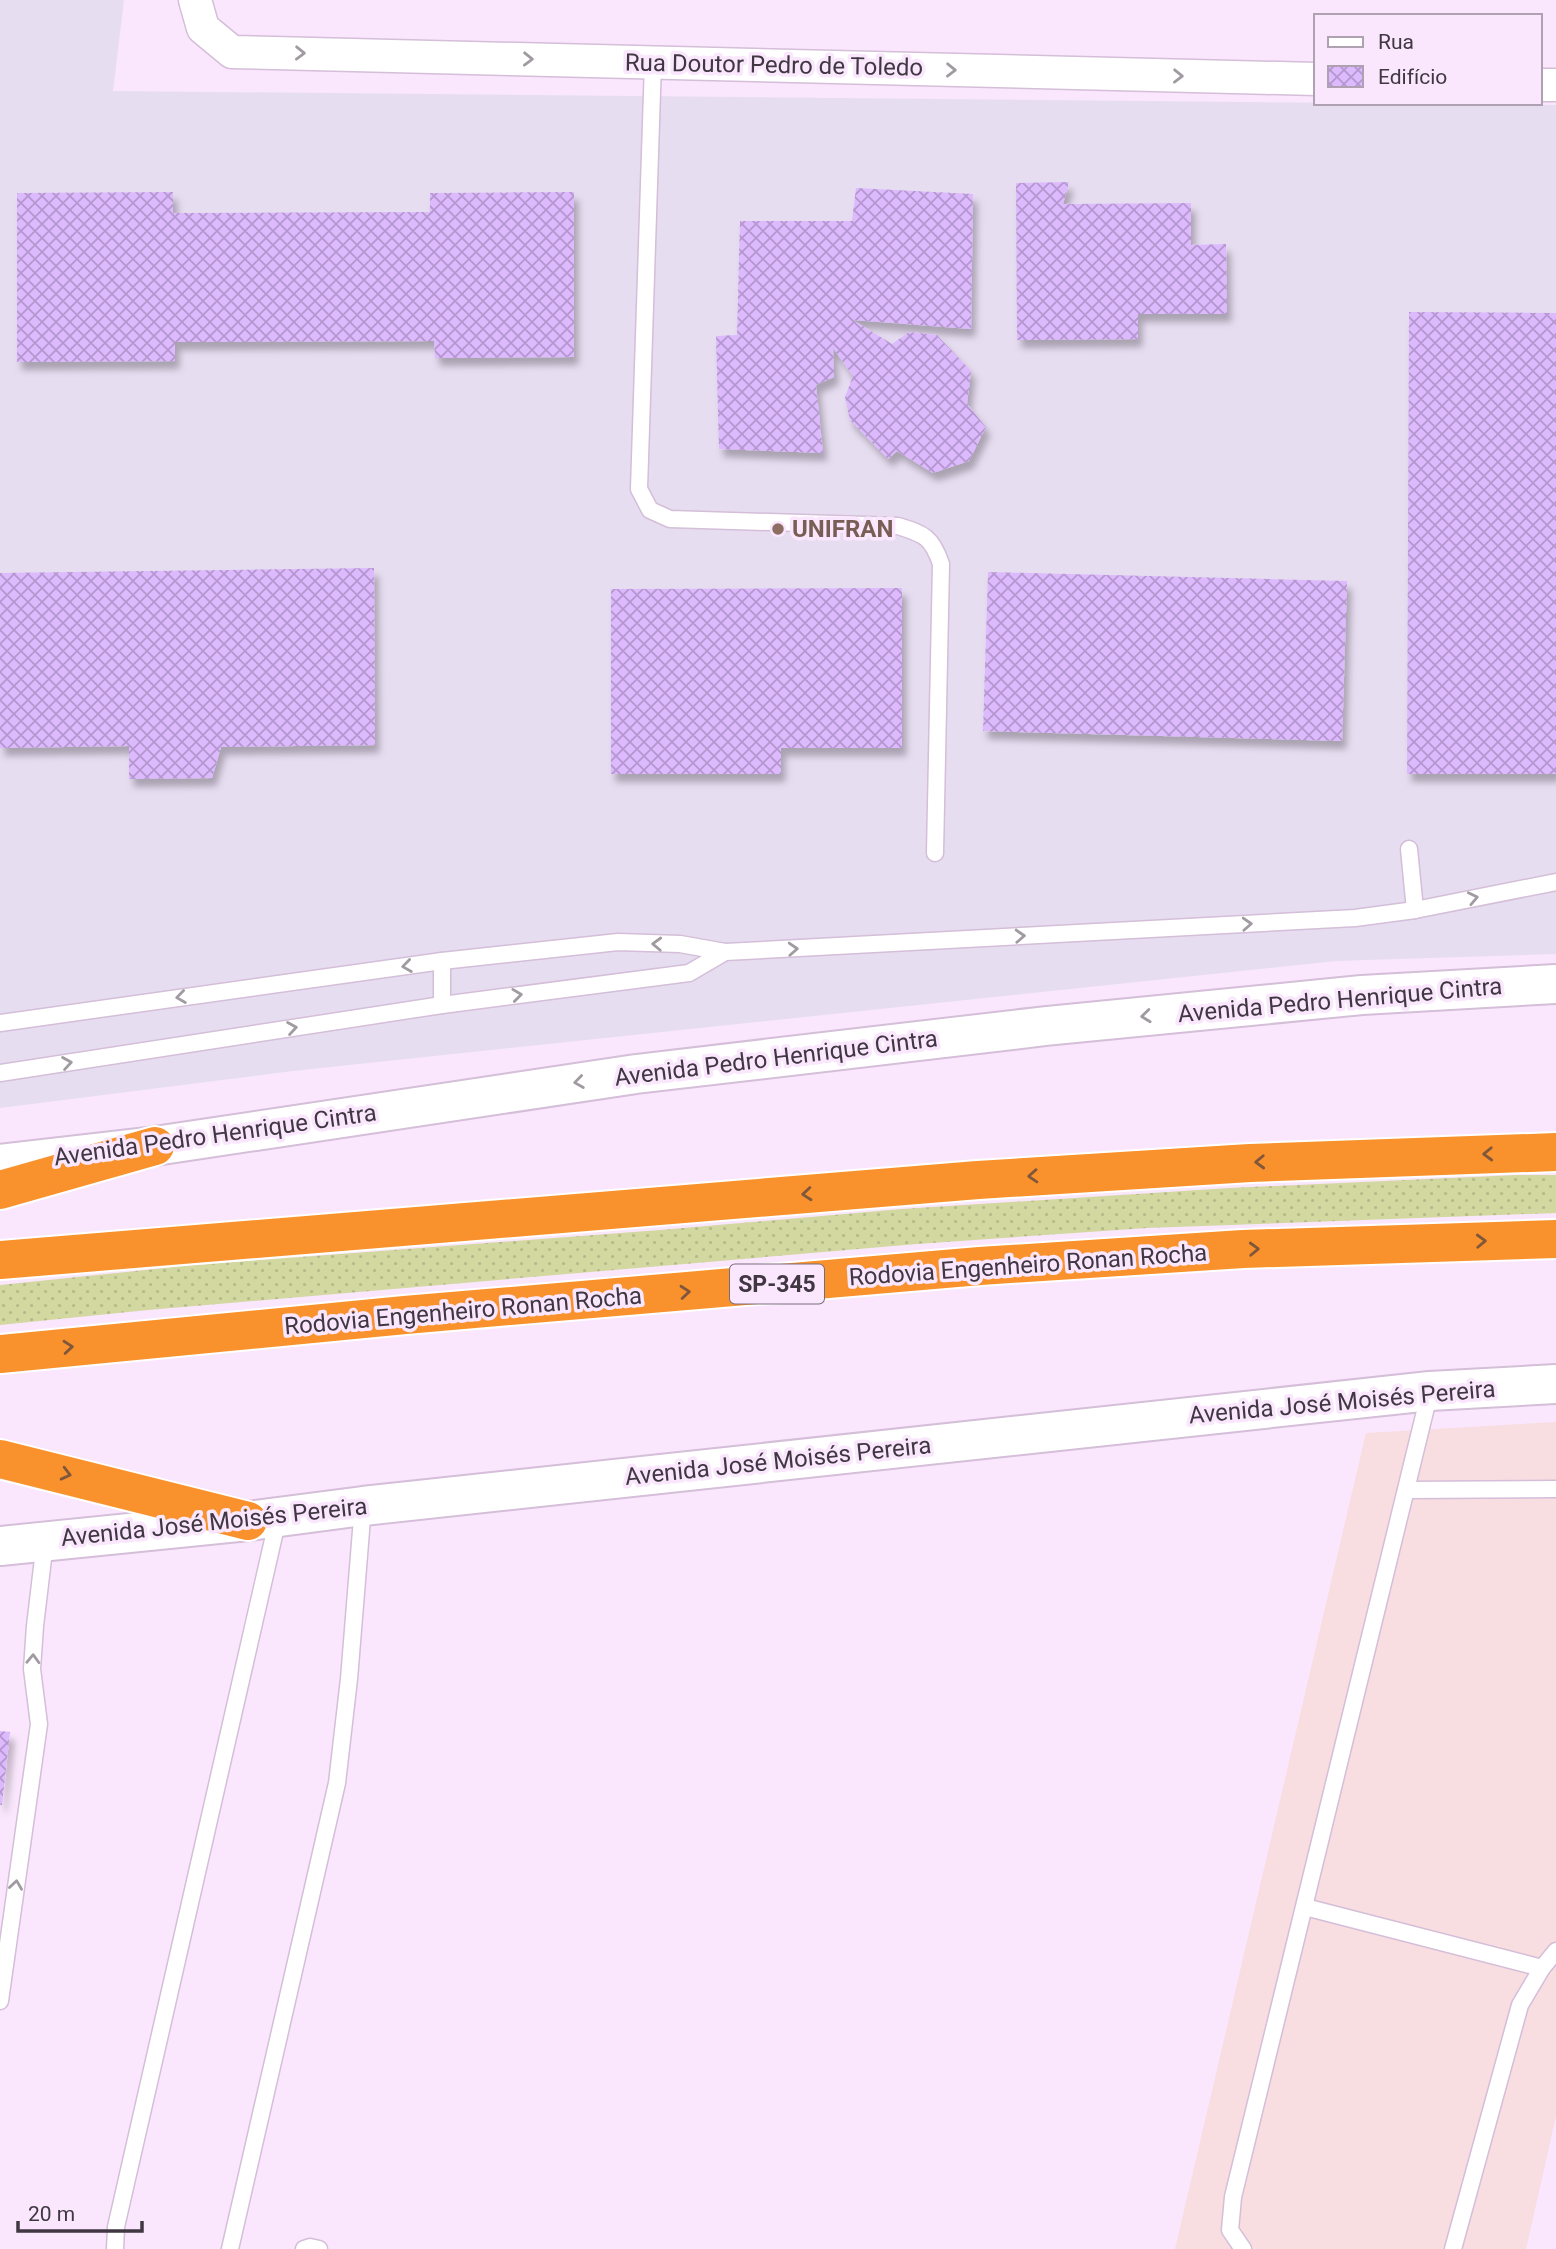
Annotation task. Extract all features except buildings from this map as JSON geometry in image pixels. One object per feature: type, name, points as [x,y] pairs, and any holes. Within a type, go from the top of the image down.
[{"type":"highway","points":[[0,1191],[155,1146]]},
{"type":"highway","points":[[0,1260],[978,1180],[1250,1163],[1556,1152]]},
{"type":"highway","name":"Rodovia Engenheiro Ronan Rocha","points":[[0,1354],[405,1315],[980,1266],[1242,1249],[1556,1239]]},
{"type":"highway","points":[[0,1459],[263,1519]]},
{"type":"street","name":"Rua Doutor Pedro de Toledo","points":[[195,0],[203,28],[232,51],[1314,79]]},
{"type":"street","name":"Avenida Pedro Henrique Cintra","points":[[0,1164],[155,1146],[636,1074],[1018,1029],[1362,995],[1556,984]]},
{"type":"street","name":"Avenida José Moisés Pereira","points":[[0,1546],[1430,1391],[1556,1384]]},
{"type":"lane","points":[[653,62],[639,489],[650,510],[670,519],[898,526],[923,534],[935,547],[942,564],[935,853]]},
{"type":"lane","points":[[1409,849],[1415,910]]},
{"type":"lane","points":[[0,1023],[442,961],[618,942],[680,944],[725,952],[1355,918],[1415,910],[1556,882]]},
{"type":"lane","points":[[0,1073],[442,1005],[689,973],[725,952]]},
{"type":"lane","points":[[442,961],[442,1005]]},
{"type":"lane","points":[[1243,2249],[1230,2230],[1233,2197],[1430,1391]]},
{"type":"lane","points":[[1407,1490],[1556,1489]]},
{"type":"lane","points":[[230,2249],[337,1783],[349,1679],[363,1506]]},
{"type":"lane","points":[[115,2249],[116,2227],[263,1519]]},
{"type":"lane","points":[[0,2001],[39,1724],[32,1669],[34,1626],[45,1540]]},
{"type":"lane","points":[[1305,1907],[1542,1968]]},
{"type":"lane","points":[[1453,2249],[1520,2005],[1542,1968],[1556,1951]]},
{"type":"lane","points":[[304,2249],[319,2249]]},
{"type":"shaded area","name":"UNIFRAN","points":[[0,0],[124,0],[113,91],[1314,103],[1314,105],[1556,105],[1556,954],[1336,961],[293,1071],[0,1108]]},
{"type":"shaded area","points":[[1556,1422],[1556,2116],[1526,2249],[1175,2249],[1366,1433]]},
{"type":"green space","points":[[1556,1175],[1556,1213],[1147,1228],[917,1244],[0,1325],[0,1285],[194,1265],[902,1209],[1229,1188]]},
{"type":"place","name":"UNIFRAN","points":[[778,529]]}]
